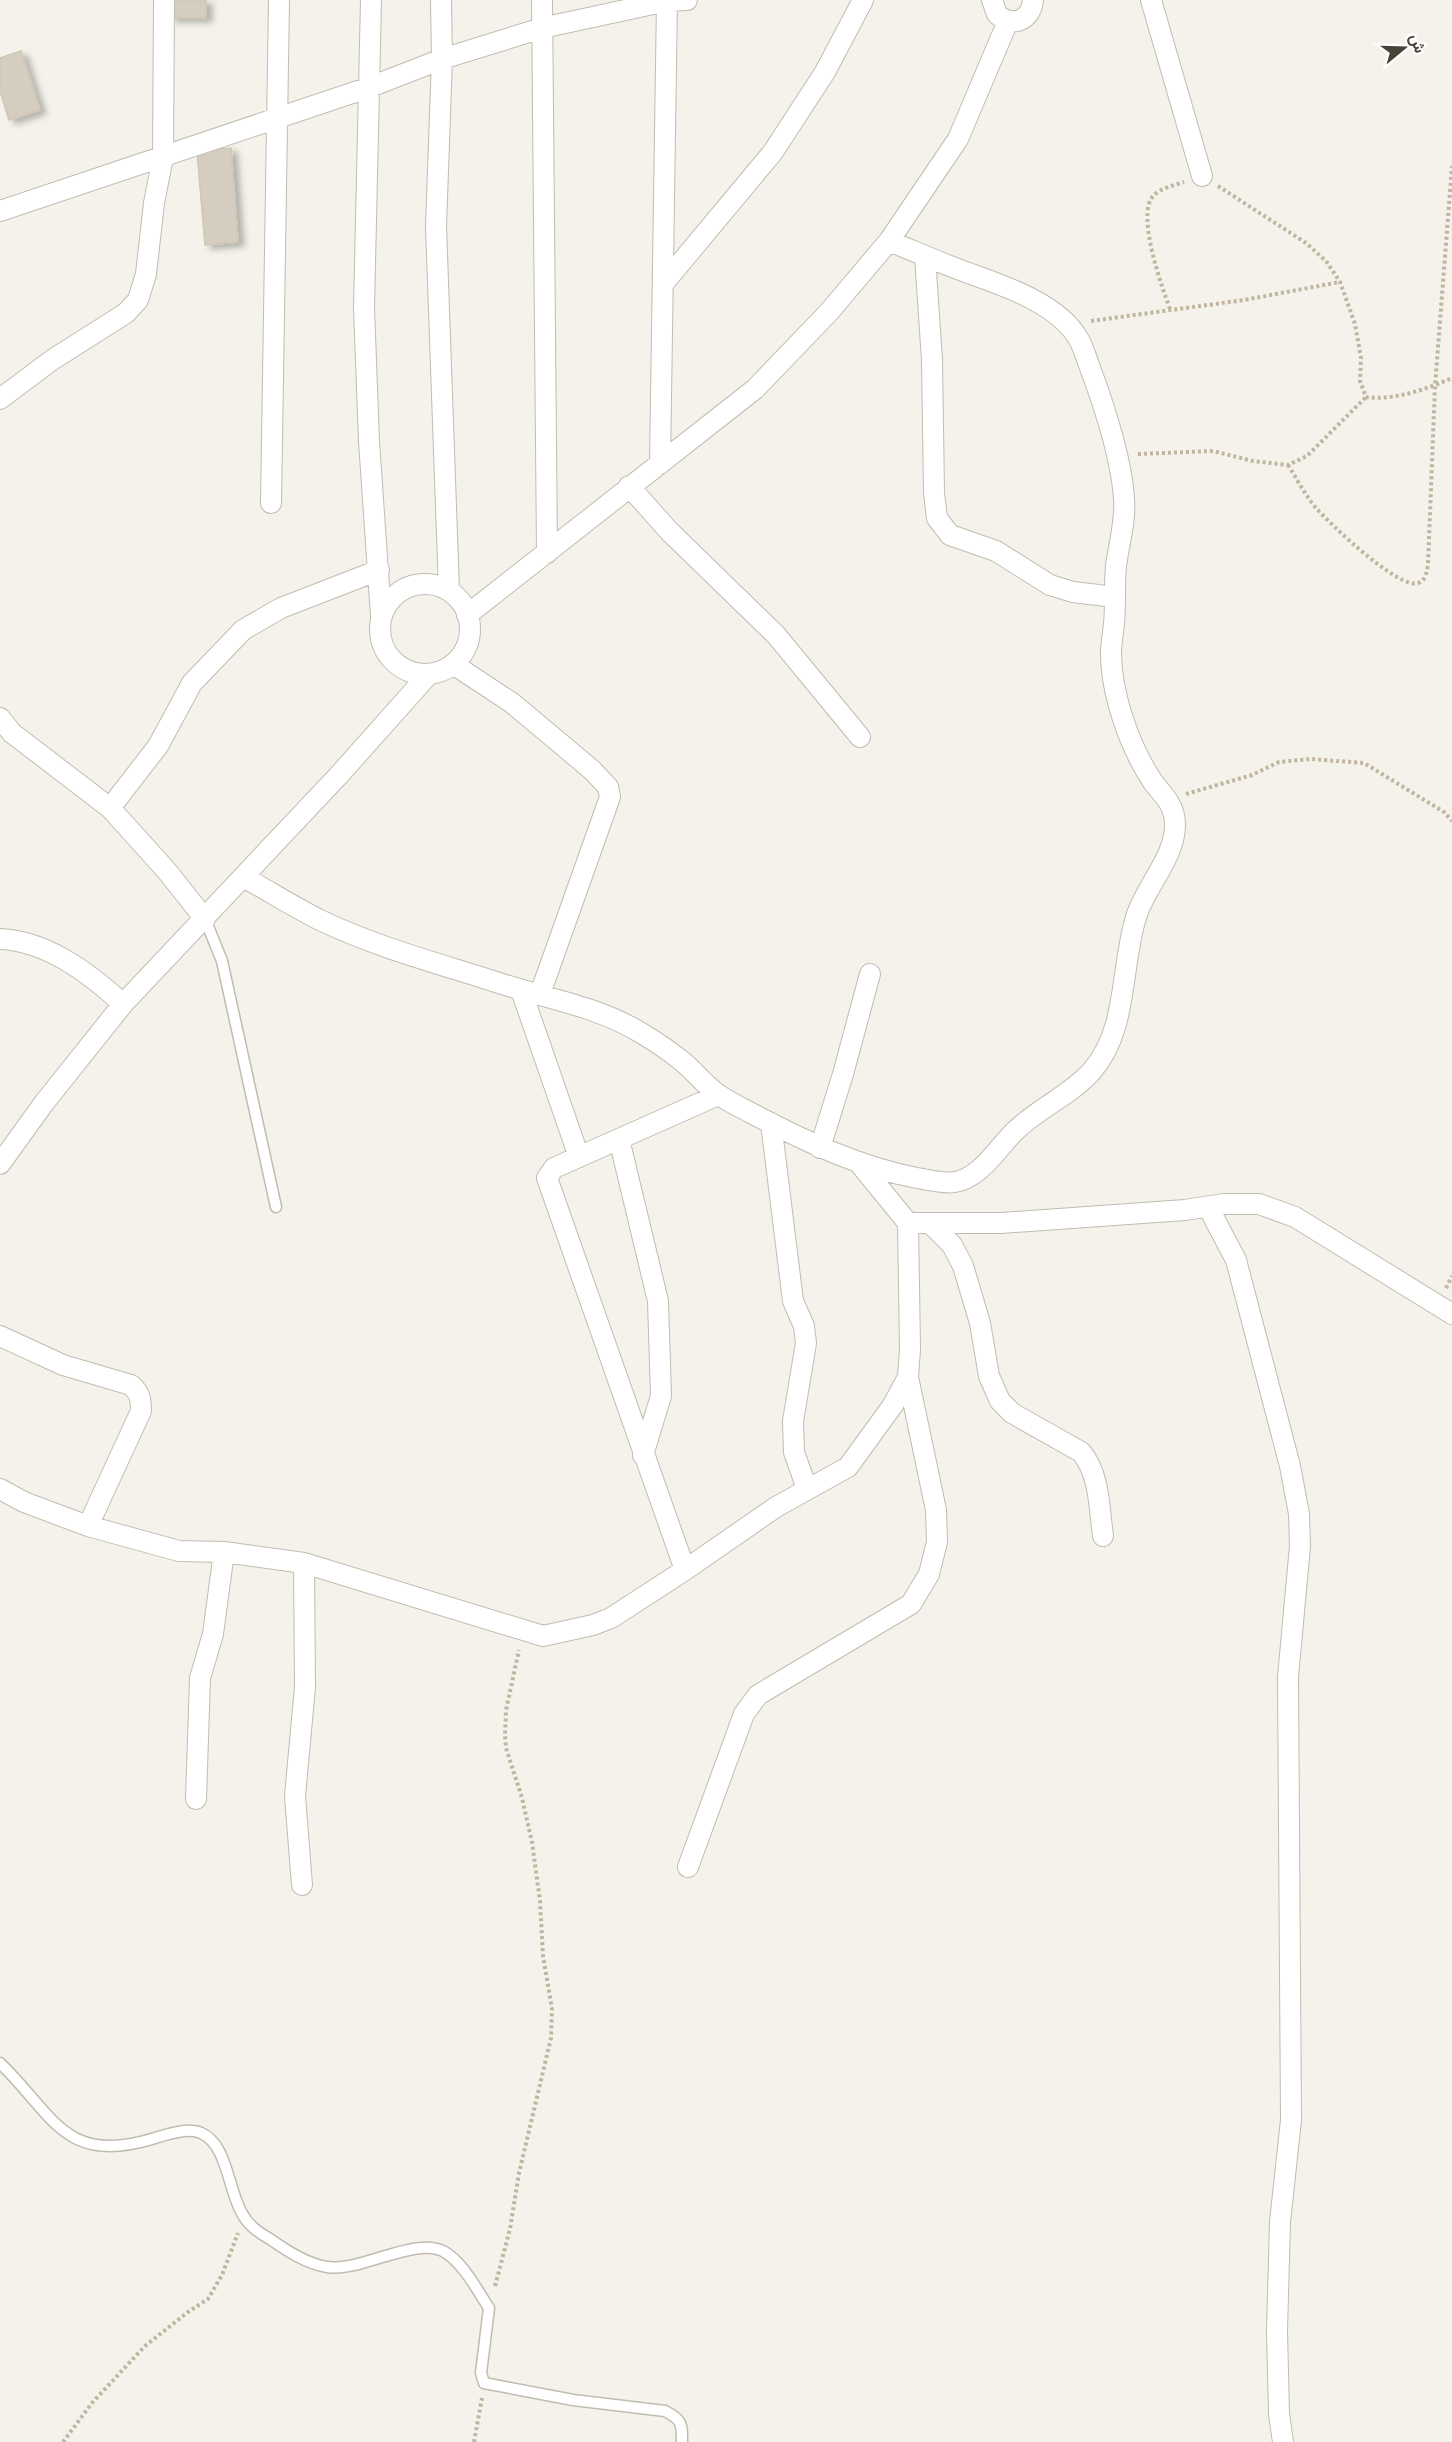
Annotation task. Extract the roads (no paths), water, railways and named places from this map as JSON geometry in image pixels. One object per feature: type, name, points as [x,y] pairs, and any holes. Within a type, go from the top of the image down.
[{"type":"street","points":[[0,399],[52,360],[126,313],[138,300],[146,274],[154,203],[164,157],[165,0]]},
{"type":"street","points":[[271,503],[279,116],[279,0]]},
{"type":"street","points":[[372,0],[364,308],[369,441],[379,570],[380,634],[385,650],[396,664],[411,672],[429,674],[442,671],[453,664],[462,654],[468,641],[470,628],[460,601],[449,591],[434,585],[417,584],[402,590],[389,601],[381,616]]},
{"type":"street","points":[[441,0],[442,59],[436,226],[449,591]]},
{"type":"street","points":[[542,0],[547,553]]},
{"type":"street","points":[[0,211],[370,87],[442,59],[543,28],[674,0],[663,284],[660,464]]},
{"type":"street","points":[[663,284],[773,152],[825,72],[863,0]]},
{"type":"street","points":[[988,1],[997,14],[1008,21],[1020,21],[1030,13],[1033,0]]},
{"type":"street","points":[[1151,0],[1202,176]]},
{"type":"street","points":[[467,615],[755,389],[828,312],[889,241],[958,139],[1008,21]]},
{"type":"street","points":[[243,877],[318,919],[360,937],[520,990],[605,1014],[642,1034],[679,1059],[718,1095],[820,1148],[859,1163],[933,1181],[953,1182],[966,1179],[1018,1127],[1088,1075],[1100,1061],[1109,1045],[1116,1025],[1130,942],[1139,909],[1173,841],[1175,817],[1168,799],[1152,780],[1122,716],[1113,688],[1110,650],[1124,499],[1116,455],[1095,382],[1078,336],[1067,325],[1046,307],[1004,285],[889,241]]},
{"type":"street","points":[[925,256],[932,360],[934,493],[937,518],[950,535],[996,550],[1050,585],[1073,592],[1115,597]]},
{"type":"street","points":[[629,486],[669,531],[776,635],[860,737]]},
{"type":"street","points":[[110,808],[158,746],[192,683],[243,630],[281,608],[379,570]]},
{"type":"street","points":[[453,664],[512,703],[592,770],[608,787],[610,797],[540,994]]},
{"type":"street","points":[[0,1164],[44,1103],[123,1004],[205,919],[429,674]]},
{"type":"street","points":[[0,718],[12,733],[110,808],[166,870],[205,919]]},
{"type":"street","points":[[0,939],[35,944],[96,979],[123,1004]]},
{"type":"street","points":[[820,1148],[870,974]]},
{"type":"street","points":[[520,990],[579,1157]]},
{"type":"street","points":[[685,1570],[547,1178],[554,1168],[718,1095]]},
{"type":"street","points":[[771,1123],[793,1301],[804,1326],[806,1343],[793,1421],[794,1452],[807,1489]]},
{"type":"street","points":[[619,1139],[658,1301],[661,1396],[643,1455]]},
{"type":"street","points":[[688,1867],[744,1714],[758,1695],[911,1604],[928,1574],[937,1542],[936,1510],[908,1377],[910,1349],[909,1223],[859,1163]]},
{"type":"street","points":[[909,1223],[1001,1223],[1224,1204],[1259,1204],[1294,1217],[1452,1314]]},
{"type":"street","points":[[1208,1207],[1236,1260],[1290,1466],[1299,1514],[1300,1546],[1288,1677],[1291,2120],[1280,2222],[1277,2331],[1279,2414],[1283,2442]]},
{"type":"street","points":[[931,1224],[952,1245],[963,1266],[980,1323],[989,1376],[999,1401],[1012,1413],[1081,1452],[1090,1462],[1094,1472],[1102,1536]]},
{"type":"street","points":[[0,1336],[63,1365],[130,1385],[137,1391],[141,1400],[141,1411],[88,1526]]},
{"type":"street","points":[[0,1489],[24,1502],[88,1526],[179,1551],[224,1552],[304,1563],[543,1636],[593,1625],[610,1618],[685,1570],[756,1520],[848,1467],[892,1405],[908,1377]]},
{"type":"street","points":[[196,1799],[200,1678],[213,1634],[224,1552]]},
{"type":"street","points":[[302,1885],[295,1796],[305,1687],[304,1563]]},
{"type":"lane","points":[[205,919],[222,961],[276,1207]]},
{"type":"lane","points":[[0,2063],[17,2079],[44,2113],[69,2136],[93,2146],[127,2147],[171,2134],[198,2131],[212,2138],[220,2150],[243,2216],[263,2235],[292,2254],[327,2267],[356,2265],[396,2253],[427,2247],[443,2251],[458,2264],[489,2308],[481,2373],[484,2383],[573,2400],[664,2411],[676,2417],[682,2425],[682,2442]]}]
